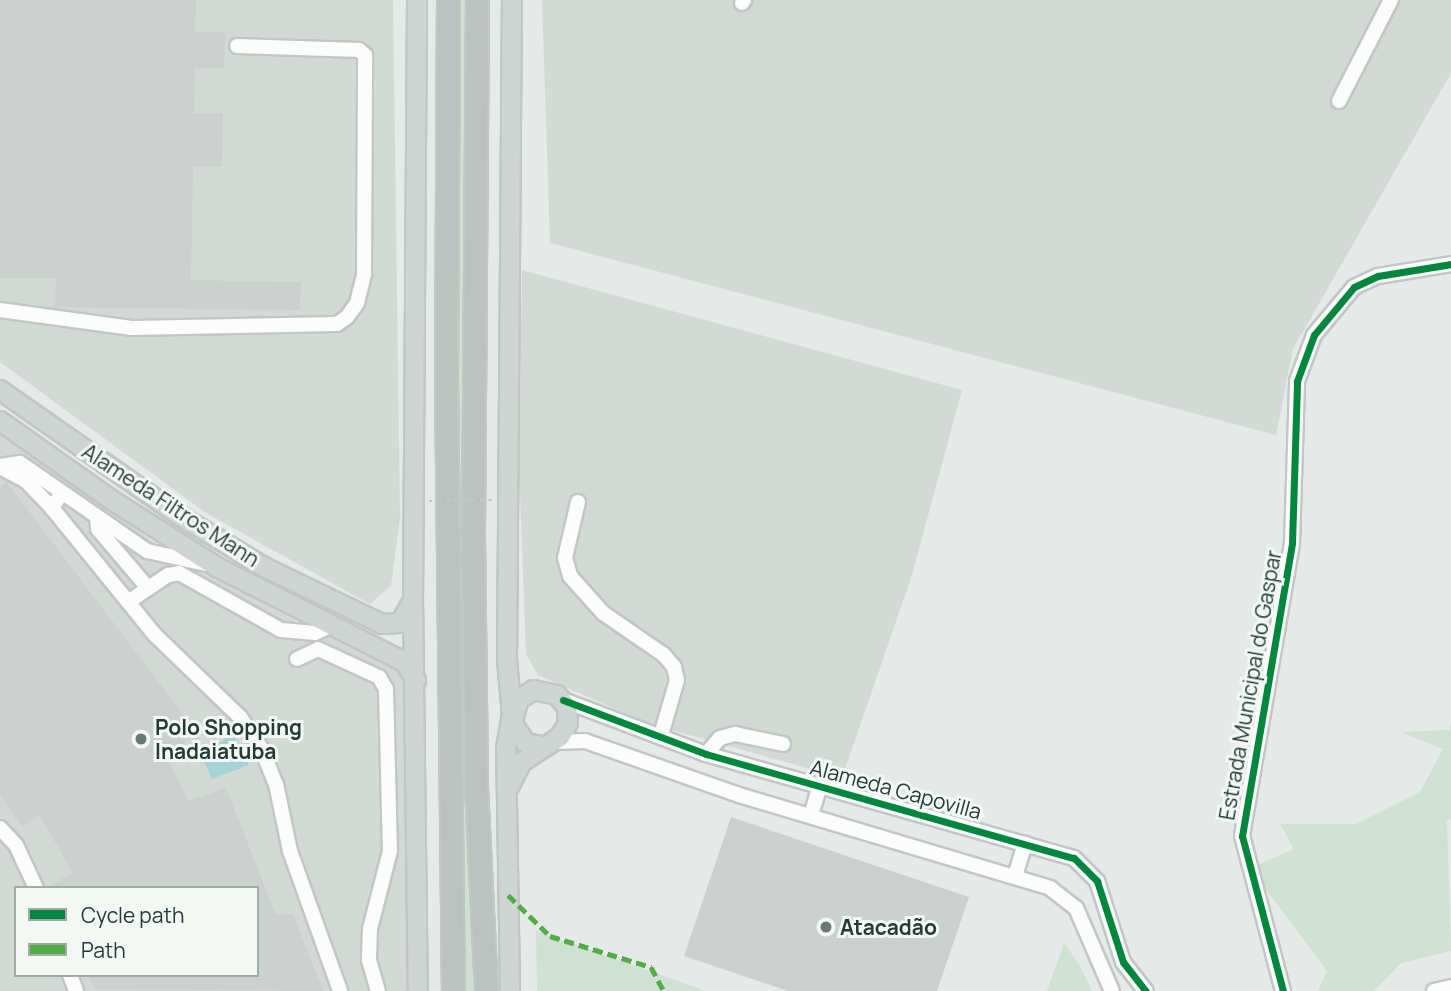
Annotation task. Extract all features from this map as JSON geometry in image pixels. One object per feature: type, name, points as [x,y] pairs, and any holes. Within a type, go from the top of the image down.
[{"type":"highway","points":[[448,0],[446,378],[453,991]]},
{"type":"highway","points":[[477,0],[474,591],[476,786],[486,991]]},
{"type":"main road","points":[[417,0],[413,598],[418,991]]},
{"type":"main road","points":[[510,991],[507,794],[512,715],[507,660],[512,0]]},
{"type":"main road","name":"Alameda Filtros Mann","points":[[0,390],[125,478],[264,567],[382,624],[400,623],[413,598]]},
{"type":"main road","name":"Alameda Filtros Mann","points":[[0,421],[110,499],[217,567],[404,662],[416,682]]},
{"type":"main road","points":[[110,499],[125,478]]},
{"type":"main road","points":[[256,589],[264,567]]},
{"type":"main road","points":[[507,660],[526,681],[563,700],[568,723],[548,744],[518,768],[507,794]]},
{"type":"main road","points":[[543,689],[519,699],[512,715],[520,738],[548,744]]},
{"type":"street","points":[[1339,101],[1391,0]]},
{"type":"street","points":[[0,310],[132,328],[337,324],[348,317],[358,303],[364,274],[365,55],[359,50],[237,46]]},
{"type":"street","name":"Estrada Municipal do Gaspar","points":[[1283,991],[1244,854],[1242,825],[1292,543],[1297,381],[1314,334],[1354,287],[1378,276],[1451,264]]},
{"type":"street","points":[[0,467],[20,463],[61,494],[158,556],[217,567]]},
{"type":"street","points":[[0,467],[26,481],[52,508],[155,635],[240,717],[262,750],[276,784],[290,851],[340,991]]},
{"type":"street","points":[[52,508],[61,494]]},
{"type":"street","points":[[578,502],[565,558],[570,576],[603,613],[664,655],[674,667],[677,680],[661,736]]},
{"type":"street","points":[[97,517],[104,535],[148,589]]},
{"type":"street","points":[[87,550],[104,535]]},
{"type":"street","points":[[128,602],[179,573],[281,630],[315,633],[330,626]]},
{"type":"street","points":[[297,659],[318,649],[379,677],[386,688],[390,741],[390,851],[370,929],[369,960],[378,991]]},
{"type":"street","name":"Alameda Capovilla","points":[[563,700],[705,754],[1074,858],[1091,873],[1102,893],[1123,962],[1146,991]]},
{"type":"street","points":[[705,754],[720,738],[735,734],[783,744]]},
{"type":"street","points":[[548,744],[585,741],[811,815],[1050,888],[1076,908],[1112,991]]},
{"type":"street","points":[[811,815],[820,786]]},
{"type":"street","points":[[0,828],[16,845],[35,886]]},
{"type":"street","points":[[1015,876],[1025,843]]},
{"type":"street","points":[[1434,991],[1451,987]]},
{"type":"path","points":[[429,501],[493,500]]},
{"type":"shaded area","points":[[0,0],[393,0],[400,518],[391,586],[370,604],[206,513],[0,362]]},
{"type":"shaded area","points":[[542,0],[1451,0],[1451,73],[1293,349],[1276,435],[550,243]]},
{"type":"shaded area","points":[[522,270],[962,390],[912,575],[842,778],[647,723],[538,675],[526,654],[519,465]]},
{"type":"shaded area","points":[[0,430],[152,541],[301,624],[398,669],[407,685],[408,991],[0,991]]},
{"type":"green space","points":[[456,0],[470,0],[478,991],[461,991]]},
{"type":"green space","points":[[1451,724],[1451,819],[1447,821],[1451,951],[1401,963],[1374,991],[1318,991],[1327,971],[1259,880],[1260,864],[1294,849],[1280,824],[1356,824],[1420,792],[1443,749],[1401,732],[1449,730]]},
{"type":"green space","points":[[536,931],[550,936],[706,991],[537,991]]},
{"type":"green space","points":[[1064,943],[1080,966],[1092,991],[1047,991]]},
{"type":"water","points":[[233,732],[249,765],[212,779],[202,757]]},
{"type":"building","points":[[0,0],[196,0],[195,32],[225,32],[224,68],[195,68],[194,113],[223,113],[222,167],[193,167],[191,280],[301,282],[300,310],[55,307],[56,278],[0,278]]},
{"type":"building","name":"Polo Shopping Inadaiatuba","points":[[6,481],[197,733],[167,757],[188,801],[226,788],[276,915],[293,914],[323,991],[95,989],[90,977],[259,977],[259,886],[49,886],[73,873],[39,814],[23,827],[0,795],[0,488]]},
{"type":"building","name":"Atacadão","points":[[731,817],[969,897],[937,991],[788,991],[684,956]]},
{"type":"marked path","points":[[508,895],[550,936],[651,967],[664,991]]},
{"type":"cycle path","points":[[1283,991],[1242,836],[1292,543],[1297,381],[1314,335],[1354,287],[1378,276],[1451,264]]},
{"type":"cycle path","points":[[563,700],[706,754],[1074,858],[1097,881],[1123,962],[1146,991]]},
{"type":"place","name":"Polo Shopping Inadaiatuba","points":[[141,739]]},
{"type":"place","name":"Atacadão","points":[[826,927]]}]
